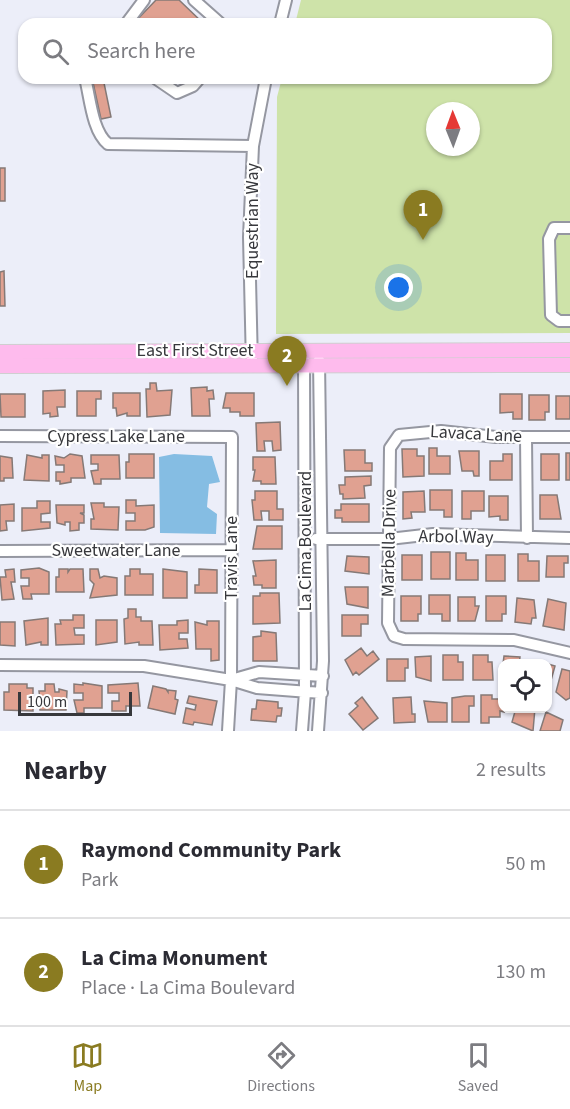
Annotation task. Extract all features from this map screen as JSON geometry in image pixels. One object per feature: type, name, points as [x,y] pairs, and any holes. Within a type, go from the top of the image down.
[{"type":"main road","name":"East First Street","points":[[0,352],[570,350]]},
{"type":"main road","name":"East First Street","points":[[0,366],[570,365]]},
{"type":"street","points":[[130,18],[144,0]]},
{"type":"street","points":[[194,0],[214,18]]},
{"type":"street","points":[[281,18],[286,0]]},
{"type":"street","points":[[87,84],[102,139],[108,144],[253,146]]},
{"type":"street","points":[[164,84],[177,93],[195,84]]},
{"type":"street","name":"Equestrian Way","points":[[252,365],[249,237],[253,146],[266,84]]},
{"type":"street","points":[[570,228],[554,228],[549,239],[551,315],[559,321],[570,321]]},
{"type":"street","name":"La Cima Boulevard","points":[[302,731],[305,692],[306,539],[304,366],[311,351]]},
{"type":"street","name":"La Cima Boulevard","points":[[311,351],[319,366],[322,693],[318,731]]},
{"type":"street","name":"Lavaca Lane","points":[[390,448],[399,435],[416,432],[570,437]]},
{"type":"street","name":"Cypress Lake Lane","points":[[0,436],[232,437]]},
{"type":"street","name":"Travis Lane","points":[[228,731],[231,680],[232,437]]},
{"type":"street","points":[[526,437],[527,538]]},
{"type":"street","name":"Marbella Drive","points":[[390,448],[387,539],[388,626],[394,636],[404,639],[514,640],[570,653]]},
{"type":"street","name":"Arbol Way","points":[[306,539],[387,539],[433,534],[527,538],[570,537]]},
{"type":"street","name":"Sweetwater Lane","points":[[0,550],[231,550]]},
{"type":"street","points":[[0,665],[144,666],[231,680],[257,688],[322,693]]},
{"type":"street","points":[[231,680],[259,672],[322,676]]},
{"type":"green space","points":[[301,0],[570,0],[570,333],[276,334],[277,97],[280,84],[552,84],[552,18],[296,18]]},
{"type":"water","points":[[174,454],[212,456],[220,482],[209,484],[207,507],[217,514],[216,534],[160,533],[159,457]]},
{"type":"building","points":[[156,0],[179,0],[198,18],[139,18]]},
{"type":"building","points":[[93,84],[104,84],[111,117],[101,119]]},
{"type":"building","points":[[0,168],[5,168],[5,201],[0,201]]},
{"type":"building","points":[[4,271],[5,306],[0,306],[0,272]]},
{"type":"building","points":[[150,383],[156,383],[157,391],[172,390],[170,415],[147,417],[146,389],[150,389]]},
{"type":"building","points":[[207,387],[207,391],[213,390],[214,399],[209,399],[210,416],[192,416],[191,388]]},
{"type":"building","points":[[65,390],[65,407],[57,407],[58,416],[50,417],[50,413],[43,414],[43,391]]},
{"type":"building","points":[[77,391],[101,391],[101,399],[96,399],[96,416],[77,416]]},
{"type":"building","points":[[113,393],[140,393],[140,416],[127,416],[127,413],[117,416],[116,408],[113,408]]},
{"type":"building","points":[[226,393],[254,393],[254,416],[240,416],[240,412],[230,412],[230,408],[223,408]]},
{"type":"building","points":[[0,394],[25,394],[25,417],[1,417]]},
{"type":"building","points":[[500,394],[522,394],[522,419],[513,419],[513,412],[500,413]]},
{"type":"building","points":[[529,395],[549,395],[549,412],[545,412],[545,420],[529,420]]},
{"type":"building","points":[[556,396],[570,396],[570,419],[556,419]]},
{"type":"building","points":[[280,422],[281,450],[273,451],[272,441],[264,441],[265,451],[257,451],[256,423]]},
{"type":"building","points":[[429,448],[437,448],[437,456],[450,456],[450,474],[429,474]]},
{"type":"building","points":[[402,449],[417,449],[417,456],[424,456],[424,476],[403,477]]},
{"type":"building","points":[[344,450],[365,450],[365,463],[372,463],[372,471],[345,471]]},
{"type":"building","points":[[459,451],[479,451],[479,476],[474,476],[473,471],[462,471]]},
{"type":"building","points":[[566,453],[570,453],[570,480],[566,480]]},
{"type":"building","points":[[70,454],[82,456],[85,478],[71,478],[71,482],[60,484],[60,481],[56,481],[56,472],[64,472],[64,465],[56,465],[55,456],[64,458]]},
{"type":"building","points":[[129,454],[154,454],[154,478],[126,478],[126,462],[129,462]]},
{"type":"building","points":[[503,454],[512,454],[512,480],[490,480],[490,461],[503,461]]},
{"type":"building","points":[[541,454],[559,454],[559,480],[541,480]]},
{"type":"building","points":[[27,455],[42,458],[42,455],[49,455],[49,481],[24,480]]},
{"type":"building","points":[[91,455],[119,455],[120,479],[101,479],[101,484],[94,484],[91,471],[98,470],[98,464],[91,464]]},
{"type":"building","points":[[0,456],[12,458],[13,478],[4,478],[4,481],[0,481]]},
{"type":"building","points":[[253,457],[275,457],[276,484],[261,484],[261,481],[253,481],[255,470],[253,470]]},
{"type":"building","points":[[371,476],[371,485],[364,486],[365,498],[343,499],[339,485],[345,485],[345,477]]},
{"type":"building","points":[[430,490],[452,490],[452,517],[444,517],[444,510],[430,510]]},
{"type":"building","points":[[255,491],[277,491],[277,509],[283,509],[283,520],[269,520],[269,511],[261,511],[262,520],[254,520],[252,500],[255,500]]},
{"type":"building","points":[[424,491],[425,512],[411,512],[412,518],[403,519],[403,492]]},
{"type":"building","points":[[462,491],[484,491],[484,511],[471,511],[471,519],[462,519]]},
{"type":"building","points":[[540,495],[557,495],[561,519],[540,519]]},
{"type":"building","points":[[489,496],[508,496],[508,520],[500,520],[500,516],[489,517]]},
{"type":"building","points":[[126,500],[136,500],[136,506],[154,505],[154,527],[145,530],[126,530],[126,521],[135,521],[135,513],[126,513]]},
{"type":"building","points":[[37,501],[50,501],[50,513],[41,514],[41,522],[50,522],[50,528],[22,531],[22,508],[37,508]]},
{"type":"building","points":[[91,503],[104,503],[104,507],[119,507],[118,530],[91,529],[91,519],[94,519]]},
{"type":"building","points":[[14,504],[14,521],[6,521],[7,530],[0,531],[0,505]]},
{"type":"building","points":[[341,504],[369,504],[369,522],[342,522],[342,518],[335,518],[335,510],[341,510]]},
{"type":"building","points":[[56,505],[84,505],[84,513],[80,513],[84,515],[84,523],[79,523],[79,530],[70,531],[70,522],[65,522],[65,525],[57,523]]},
{"type":"building","points":[[257,526],[282,526],[282,549],[253,549]]},
{"type":"building","points":[[431,552],[450,552],[450,579],[431,579]]},
{"type":"building","points":[[456,553],[466,553],[466,560],[478,560],[478,580],[456,580]]},
{"type":"building","points":[[518,554],[528,554],[528,561],[539,561],[539,581],[518,581]]},
{"type":"building","points":[[402,555],[422,555],[422,580],[402,580]]},
{"type":"building","points":[[486,555],[505,555],[505,581],[486,581]]},
{"type":"building","points":[[347,556],[369,557],[369,574],[345,571]]},
{"type":"building","points":[[547,556],[568,556],[568,563],[564,563],[564,577],[546,577]]},
{"type":"building","points":[[276,560],[276,588],[262,588],[262,585],[254,585],[253,576],[256,576],[253,561]]},
{"type":"building","points":[[39,568],[49,572],[49,594],[31,594],[32,599],[23,599],[21,586],[29,586],[29,578],[21,578],[21,570]]},
{"type":"building","points":[[14,569],[15,582],[11,582],[14,599],[2,600],[0,577],[6,577],[5,570]]},
{"type":"building","points":[[59,569],[68,569],[68,572],[70,569],[83,569],[84,592],[56,592],[56,577],[59,577]]},
{"type":"building","points":[[90,569],[98,569],[100,578],[104,576],[117,578],[117,595],[90,598],[94,584],[90,580]]},
{"type":"building","points":[[130,569],[140,569],[140,574],[153,574],[153,595],[125,595],[125,576],[130,576]]},
{"type":"building","points":[[163,569],[187,572],[187,598],[163,598]]},
{"type":"building","points":[[199,569],[217,570],[217,593],[195,593],[195,585],[199,585]]},
{"type":"building","points":[[345,587],[368,587],[368,608],[347,604]]},
{"type":"building","points":[[260,593],[279,593],[280,623],[253,624],[253,596],[260,596]]},
{"type":"building","points":[[429,595],[450,595],[450,621],[442,621],[442,614],[429,614]]},
{"type":"building","points":[[401,596],[421,596],[421,614],[418,614],[418,621],[401,621]]},
{"type":"building","points":[[486,596],[506,596],[506,614],[502,614],[502,621],[486,621]]},
{"type":"building","points":[[458,597],[475,597],[475,606],[479,606],[475,621],[458,621]]},
{"type":"building","points":[[517,598],[534,600],[536,618],[532,618],[531,624],[515,622]]},
{"type":"building","points":[[548,599],[566,603],[564,630],[543,626]]},
{"type":"building","points":[[128,609],[136,609],[136,617],[141,617],[141,621],[152,621],[153,645],[139,645],[139,642],[125,644],[124,619],[128,618]]},
{"type":"building","points":[[73,615],[84,615],[84,628],[74,628],[75,635],[84,635],[84,644],[56,645],[55,624],[61,624],[60,620],[73,620]]},
{"type":"building","points":[[342,615],[368,615],[368,624],[361,624],[361,636],[342,636]]},
{"type":"building","points":[[48,618],[48,645],[41,645],[41,642],[26,645],[24,621]]},
{"type":"building","points":[[96,620],[117,620],[117,642],[96,645]]},
{"type":"building","points":[[188,620],[188,633],[179,633],[179,639],[187,639],[188,648],[160,650],[159,625],[177,625],[177,621]]},
{"type":"building","points":[[207,621],[219,621],[219,660],[211,661],[211,649],[196,649],[195,622],[207,625]]},
{"type":"building","points":[[0,622],[15,622],[15,646],[0,645]]},
{"type":"building","points":[[261,631],[276,633],[277,661],[253,661],[253,637],[261,636]]},
{"type":"building","points":[[361,648],[367,656],[373,651],[379,659],[359,675],[356,672],[353,675],[345,660]]},
{"type":"building","points":[[443,655],[458,655],[458,662],[463,662],[463,680],[443,680]]},
{"type":"building","points":[[473,655],[488,655],[488,662],[492,662],[493,680],[473,680]]},
{"type":"building","points":[[431,656],[431,681],[416,677],[415,657]]},
{"type":"building","points":[[504,656],[520,657],[520,659],[504,659]]},
{"type":"building","points":[[387,659],[408,659],[405,681],[387,681]]},
{"type":"building","points":[[562,669],[570,671],[570,698],[566,700],[556,692]]},
{"type":"building","points":[[83,683],[102,686],[102,708],[84,708],[84,713],[77,713],[74,700],[83,700],[83,693],[74,693],[74,684],[83,685]]},
{"type":"building","points":[[138,683],[140,706],[126,706],[126,711],[112,711],[112,701],[119,701],[119,693],[108,693],[108,685]]},
{"type":"building","points":[[9,684],[27,684],[27,688],[33,688],[33,711],[4,710],[4,692],[9,692]]},
{"type":"building","points":[[45,684],[54,684],[55,692],[59,692],[59,689],[67,691],[66,710],[40,710],[40,701],[44,701],[40,700],[39,691],[45,691]]},
{"type":"building","points":[[153,686],[166,689],[168,692],[168,690],[176,691],[175,699],[178,700],[175,714],[148,708]]},
{"type":"building","points":[[481,695],[492,695],[492,699],[498,699],[500,717],[489,717],[489,723],[481,723]]},
{"type":"building","points":[[189,696],[217,701],[212,725],[183,723],[186,708],[195,710],[196,705],[187,703]]},
{"type":"building","points":[[474,696],[474,706],[469,706],[469,722],[452,722],[452,698]]},
{"type":"building","points":[[362,697],[378,718],[363,730],[349,714],[358,706],[355,703]]},
{"type":"building","points":[[411,697],[415,722],[394,723],[393,698]]},
{"type":"building","points":[[257,700],[278,702],[278,708],[282,708],[281,716],[277,716],[276,722],[251,720],[252,709],[256,709]]},
{"type":"building","points":[[424,701],[447,703],[447,722],[428,722]]},
{"type":"building","points":[[515,713],[535,713],[533,731],[512,722]]},
{"type":"building","points":[[546,713],[563,720],[560,731],[540,731]]},
{"type":"place","name":"Raymond Community Park","points":[[423,240]]},
{"type":"place","name":"La Cima Monument","points":[[287,386]]}]
